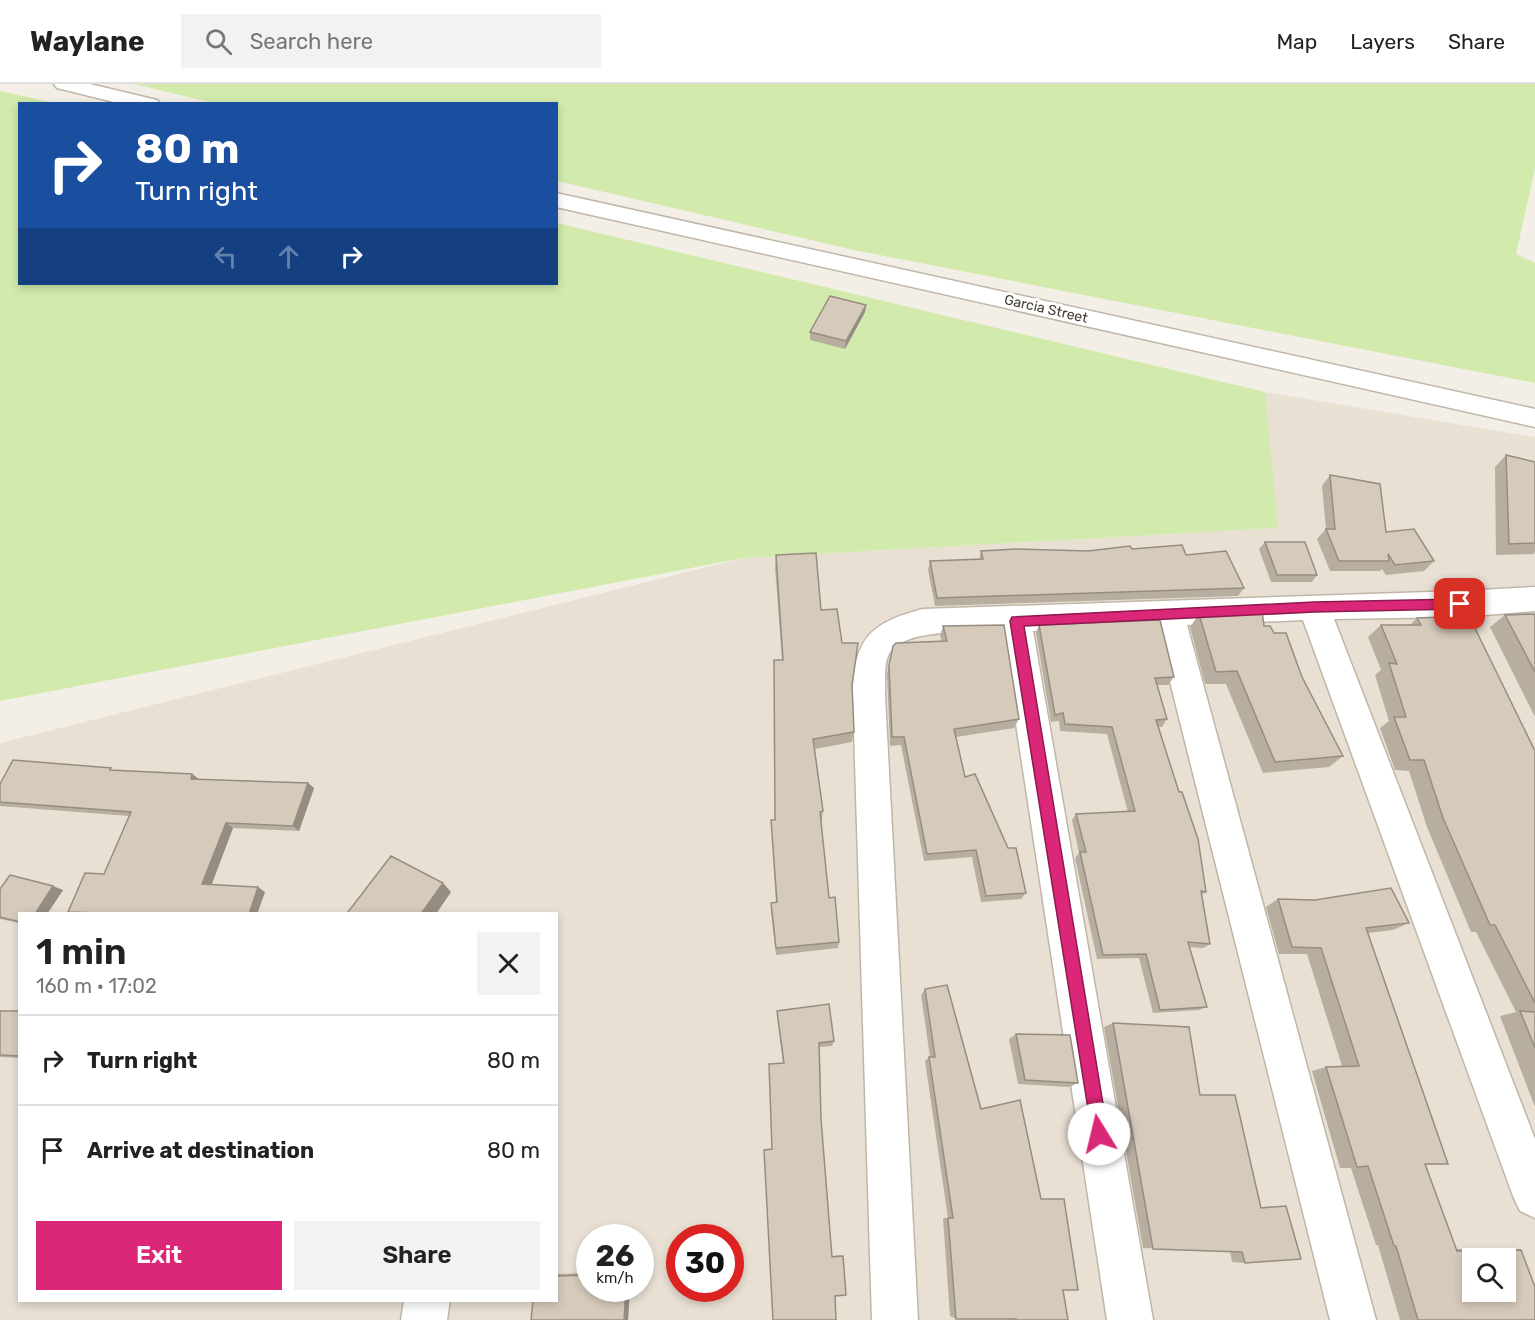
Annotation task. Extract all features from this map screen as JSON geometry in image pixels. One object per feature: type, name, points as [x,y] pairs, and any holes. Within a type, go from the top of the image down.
[{"type":"street","points":[[64,84],[141,102]]},
{"type":"street","name":"Garcia Street","points":[[558,200],[1535,418]]},
{"type":"street","points":[[895,1320],[869,661],[876,644],[901,627],[923,622],[1016,621],[1314,607],[1460,604],[1535,599]]},
{"type":"street","points":[[1460,604],[1475,635]]},
{"type":"street","points":[[1314,607],[1535,1196]]},
{"type":"street","points":[[1169,615],[1353,1320]]},
{"type":"street","points":[[1016,621],[1130,1320]]},
{"type":"street","points":[[424,1320],[427,1302]]},
{"type":"shaded area","points":[[1265,392],[1535,437],[1535,1320],[0,1320],[0,743],[743,558],[1277,528]]},
{"type":"green space","points":[[134,84],[1535,84],[1535,169],[1516,254],[1535,263],[1535,383],[854,250],[558,181],[558,102],[210,102]]},
{"type":"green space","points":[[0,91],[50,102],[18,102],[18,285],[558,285],[558,223],[1265,392],[1278,528],[743,558],[0,701]]},
{"type":"building","points":[[830,296],[866,305],[846,341],[810,332]]},
{"type":"building","points":[[1506,455],[1535,462],[1535,543],[1509,544]]},
{"type":"building","points":[[1330,475],[1380,484],[1386,532],[1414,529],[1434,561],[1395,565],[1388,554],[1389,561],[1339,561],[1326,529],[1335,529]]},
{"type":"building","points":[[1265,542],[1305,542],[1317,575],[1277,575]]},
{"type":"building","points":[[1182,545],[1186,555],[1226,551],[1244,588],[937,598],[930,561],[983,559],[981,551],[1016,549],[1088,551],[1130,546],[1132,549]]},
{"type":"building","points":[[816,553],[821,610],[837,609],[842,643],[858,643],[852,685],[854,732],[813,739],[823,811],[820,812],[829,898],[835,897],[839,942],[776,948],[771,903],[777,902],[771,820],[775,820],[774,660],[783,660],[776,555]]},
{"type":"building","points":[[1262,611],[1264,626],[1270,626],[1274,633],[1286,633],[1302,677],[1343,756],[1275,762],[1237,671],[1216,672],[1199,614]]},
{"type":"building","points":[[1535,614],[1535,672],[1505,615]]},
{"type":"building","points":[[1469,616],[1535,751],[1535,1003],[1495,925],[1490,925],[1443,818],[1424,760],[1410,760],[1394,717],[1406,717],[1389,663],[1397,664],[1381,625],[1421,625],[1417,618]]},
{"type":"building","points":[[1160,620],[1174,677],[1155,678],[1167,719],[1156,720],[1179,792],[1182,792],[1198,839],[1206,892],[1201,891],[1210,944],[1188,942],[1207,1007],[1160,1010],[1146,954],[1103,955],[1080,852],[1086,852],[1076,814],[1135,811],[1112,727],[1065,724],[1063,713],[1055,715],[1039,625]]},
{"type":"building","points":[[1004,625],[1019,719],[954,729],[965,777],[975,774],[1008,848],[1016,848],[1026,893],[986,896],[976,850],[927,854],[904,737],[892,737],[889,665],[893,646],[896,643],[947,641],[943,626]]},
{"type":"building","points":[[13,760],[111,768],[110,770],[192,774],[191,779],[308,783],[293,826],[226,823],[202,884],[258,887],[250,912],[68,912],[85,873],[104,874],[131,812],[0,802],[0,784]]},
{"type":"building","points":[[391,856],[443,883],[422,912],[348,912]]},
{"type":"building","points":[[10,875],[53,886],[36,912],[18,912],[18,922],[0,917],[0,889]]},
{"type":"building","points":[[1391,888],[1409,923],[1366,928],[1448,1164],[1425,1164],[1457,1251],[1462,1251],[1462,1302],[1516,1302],[1516,1250],[1521,1250],[1535,1287],[1535,1320],[1418,1320],[1396,1246],[1394,1246],[1368,1166],[1357,1167],[1326,1067],[1359,1066],[1321,948],[1292,947],[1278,899],[1315,900]]},
{"type":"building","points":[[947,985],[981,1109],[1020,1100],[1041,1199],[1064,1199],[1078,1290],[1063,1290],[1068,1320],[956,1319],[948,1218],[953,1218],[929,1057],[935,1057],[925,989]]},
{"type":"building","points":[[829,1004],[834,1041],[819,1043],[821,1119],[832,1257],[843,1256],[846,1295],[835,1296],[836,1320],[773,1320],[764,1150],[772,1149],[769,1064],[784,1063],[777,1011]]},
{"type":"building","points":[[0,1011],[18,1011],[18,1056],[0,1055]]},
{"type":"building","points":[[1520,1011],[1535,1012],[1535,1048]]},
{"type":"building","points":[[1113,1023],[1189,1027],[1200,1095],[1235,1095],[1261,1208],[1286,1206],[1301,1259],[1245,1263],[1242,1252],[1153,1249]]},
{"type":"building","points":[[1016,1034],[1070,1035],[1078,1083],[1025,1080]]},
{"type":"building","points":[[576,1275],[576,1302],[625,1302],[624,1320],[531,1320],[533,1302],[558,1302],[558,1276]]},
{"type":"route","points":[[1099,1134],[1016,621],[1314,607],[1460,604]]}]
